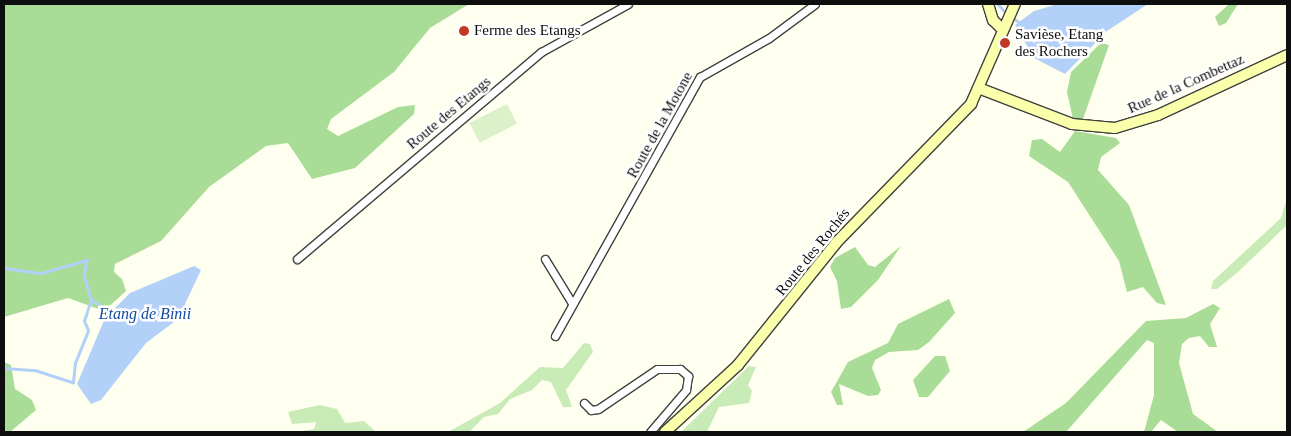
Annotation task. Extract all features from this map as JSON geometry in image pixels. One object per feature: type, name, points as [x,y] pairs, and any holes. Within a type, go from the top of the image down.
[{"type":"street","name":"Route des Etangs","points":[[297,259],[541,52],[628,4]]},
{"type":"street","name":"Route de la Motone","points":[[555,336],[572,303],[631,206],[700,77],[769,38],[815,4]]},
{"type":"street","points":[[988,4],[993,20],[1002,29]]},
{"type":"street","name":"Route des Rochés","points":[[665,432],[738,365],[836,243],[967,109],[981,89],[1002,29],[1015,4]]},
{"type":"street","name":"Rue de la Combettaz","points":[[981,89],[1072,124],[1115,128],[1153,117],[1287,55]]},
{"type":"street","points":[[545,259],[572,303]]},
{"type":"street","points":[[584,403],[589,409],[598,409],[657,369],[680,369],[688,376],[686,390],[650,432]]},
{"type":"green space","points":[[4,4],[469,4],[430,28],[394,72],[331,119],[327,129],[338,136],[398,107],[415,105],[414,114],[355,168],[312,179],[288,143],[266,146],[209,187],[161,241],[115,264],[114,272],[122,279],[126,291],[104,311],[68,298],[4,317]]},
{"type":"green space","points":[[1229,4],[1238,4],[1226,23],[1219,26],[1215,17]]},
{"type":"green space","points":[[1101,43],[1109,45],[1083,119],[1073,119],[1067,92],[1071,72]]},
{"type":"green space","points":[[507,104],[517,124],[480,143],[470,123]]},
{"type":"green space","points":[[1075,131],[1116,138],[1120,143],[1101,157],[1098,170],[1129,205],[1166,305],[1157,303],[1143,287],[1127,292],[1119,261],[1068,182],[1029,156],[1032,140],[1042,139],[1060,152]]},
{"type":"green space","points":[[1287,198],[1287,225],[1238,272],[1217,289],[1211,289],[1213,281],[1281,218]]},
{"type":"green space","points":[[901,246],[878,280],[851,307],[841,309],[837,281],[830,267],[835,258],[855,247],[868,265],[875,267]]},
{"type":"green space","points":[[949,299],[955,313],[929,342],[918,350],[889,352],[875,360],[872,368],[881,390],[878,395],[868,396],[839,384],[843,405],[837,405],[831,392],[848,362],[888,343],[898,324]]},
{"type":"green space","points":[[1213,304],[1220,308],[1210,324],[1217,347],[1209,347],[1200,336],[1189,338],[1182,344],[1179,363],[1193,414],[1218,432],[1178,432],[1161,420],[1151,432],[1144,432],[1154,395],[1154,343],[1147,340],[1066,432],[1023,432],[1066,403],[1146,321],[1186,318]]},
{"type":"green space","points":[[584,343],[590,344],[593,352],[566,390],[572,407],[563,407],[551,382],[542,380],[532,390],[510,399],[498,414],[484,417],[469,432],[448,432],[500,403],[540,367],[563,368]]},
{"type":"green space","points":[[935,356],[945,356],[950,371],[928,397],[919,397],[913,380]]},
{"type":"green space","points":[[4,362],[11,365],[15,389],[32,400],[36,410],[10,432],[4,432]]},
{"type":"green space","points":[[749,366],[756,367],[748,385],[752,391],[749,403],[719,407],[707,432],[681,432]]},
{"type":"green space","points":[[320,405],[337,409],[345,423],[364,421],[376,432],[295,432],[314,429],[316,422],[292,424],[288,412]]},
{"type":"water","points":[[1058,4],[1148,4],[1107,31],[1065,74],[1034,58],[1015,25],[1034,11]]},
{"type":"water","name":"Etang de Binii","points":[[194,266],[201,270],[178,319],[146,343],[101,400],[91,404],[77,384],[105,318],[130,293]]},
{"type":"waterway","points":[[998,4],[1007,14]]},
{"type":"waterway","points":[[1012,17],[1019,22]]},
{"type":"waterway","points":[[4,268],[41,273],[87,260],[84,275],[91,299],[109,312]]},
{"type":"waterway","points":[[4,368],[35,370],[73,382],[75,363],[88,330],[84,321],[91,299]]},
{"type":"place","name":"Ferme des Etangs","points":[[464,31]]},
{"type":"place","name":"Savièse, Etang des Rochers","points":[[1005,43]]}]
